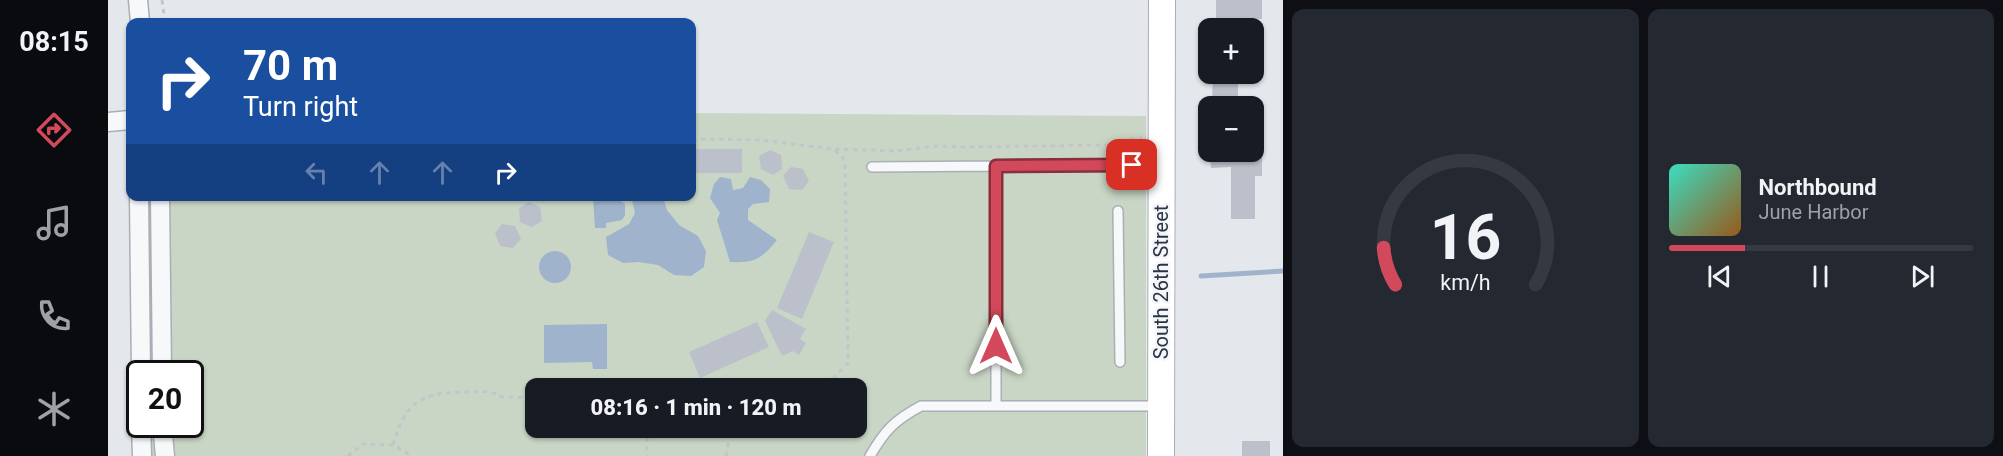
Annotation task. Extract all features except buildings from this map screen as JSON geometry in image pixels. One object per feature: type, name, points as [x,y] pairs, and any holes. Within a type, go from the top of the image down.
[{"type":"street","points":[[138,0],[140,18]]},
{"type":"street","name":"South 26th Street","points":[[1161,456],[1162,0]]},
{"type":"street","points":[[139,201],[141,360]]},
{"type":"street","points":[[160,201],[162,360]]},
{"type":"street","points":[[141,438],[142,456]]},
{"type":"street","points":[[163,438],[165,456]]},
{"type":"lane","points":[[872,167],[1161,164]]},
{"type":"lane","points":[[996,166],[996,405]]},
{"type":"lane","points":[[1118,211],[1120,362]]},
{"type":"lane","points":[[870,456],[884,433],[904,415],[921,406],[1161,405]]},
{"type":"path","points":[[162,0],[164,18]]},
{"type":"path","points":[[696,140],[760,140],[833,149],[895,151],[936,146],[1115,145],[1125,140],[1146,137]]},
{"type":"path","points":[[833,149],[842,156],[844,163],[848,363],[834,378]]},
{"type":"path","points":[[393,445],[398,430],[413,405],[429,395],[440,392],[492,392],[500,397],[525,397]]},
{"type":"path","points":[[647,438],[647,456]]},
{"type":"path","points":[[726,456],[729,438]]},
{"type":"path","points":[[348,456],[363,444],[393,445],[412,456]]},
{"type":"green space","points":[[696,113],[1146,116],[1146,456],[142,456],[133,438],[204,438],[204,360],[132,360],[131,201],[696,201]]},
{"type":"water","points":[[720,177],[731,179],[733,190],[743,188],[750,177],[761,180],[770,189],[769,202],[753,204],[748,209],[748,220],[777,240],[762,256],[746,262],[730,262],[717,220],[720,213],[710,198],[714,184]]},
{"type":"water","points":[[593,201],[621,201],[625,204],[625,215],[622,220],[606,223],[606,228],[595,228]]},
{"type":"water","points":[[632,201],[664,201],[667,210],[679,225],[698,236],[706,251],[704,267],[691,276],[674,275],[658,265],[639,262],[623,263],[608,255],[606,237],[629,224],[635,213]]},
{"type":"water","points":[[555,251],[567,255],[571,267],[567,279],[555,283],[543,279],[539,267],[543,255]]},
{"type":"water","points":[[607,324],[607,369],[593,369],[592,362],[544,363],[544,325]]},
{"type":"waterway","points":[[1201,276],[1283,271]]},
{"type":"route","points":[[996,346],[996,166],[1132,165]]}]
